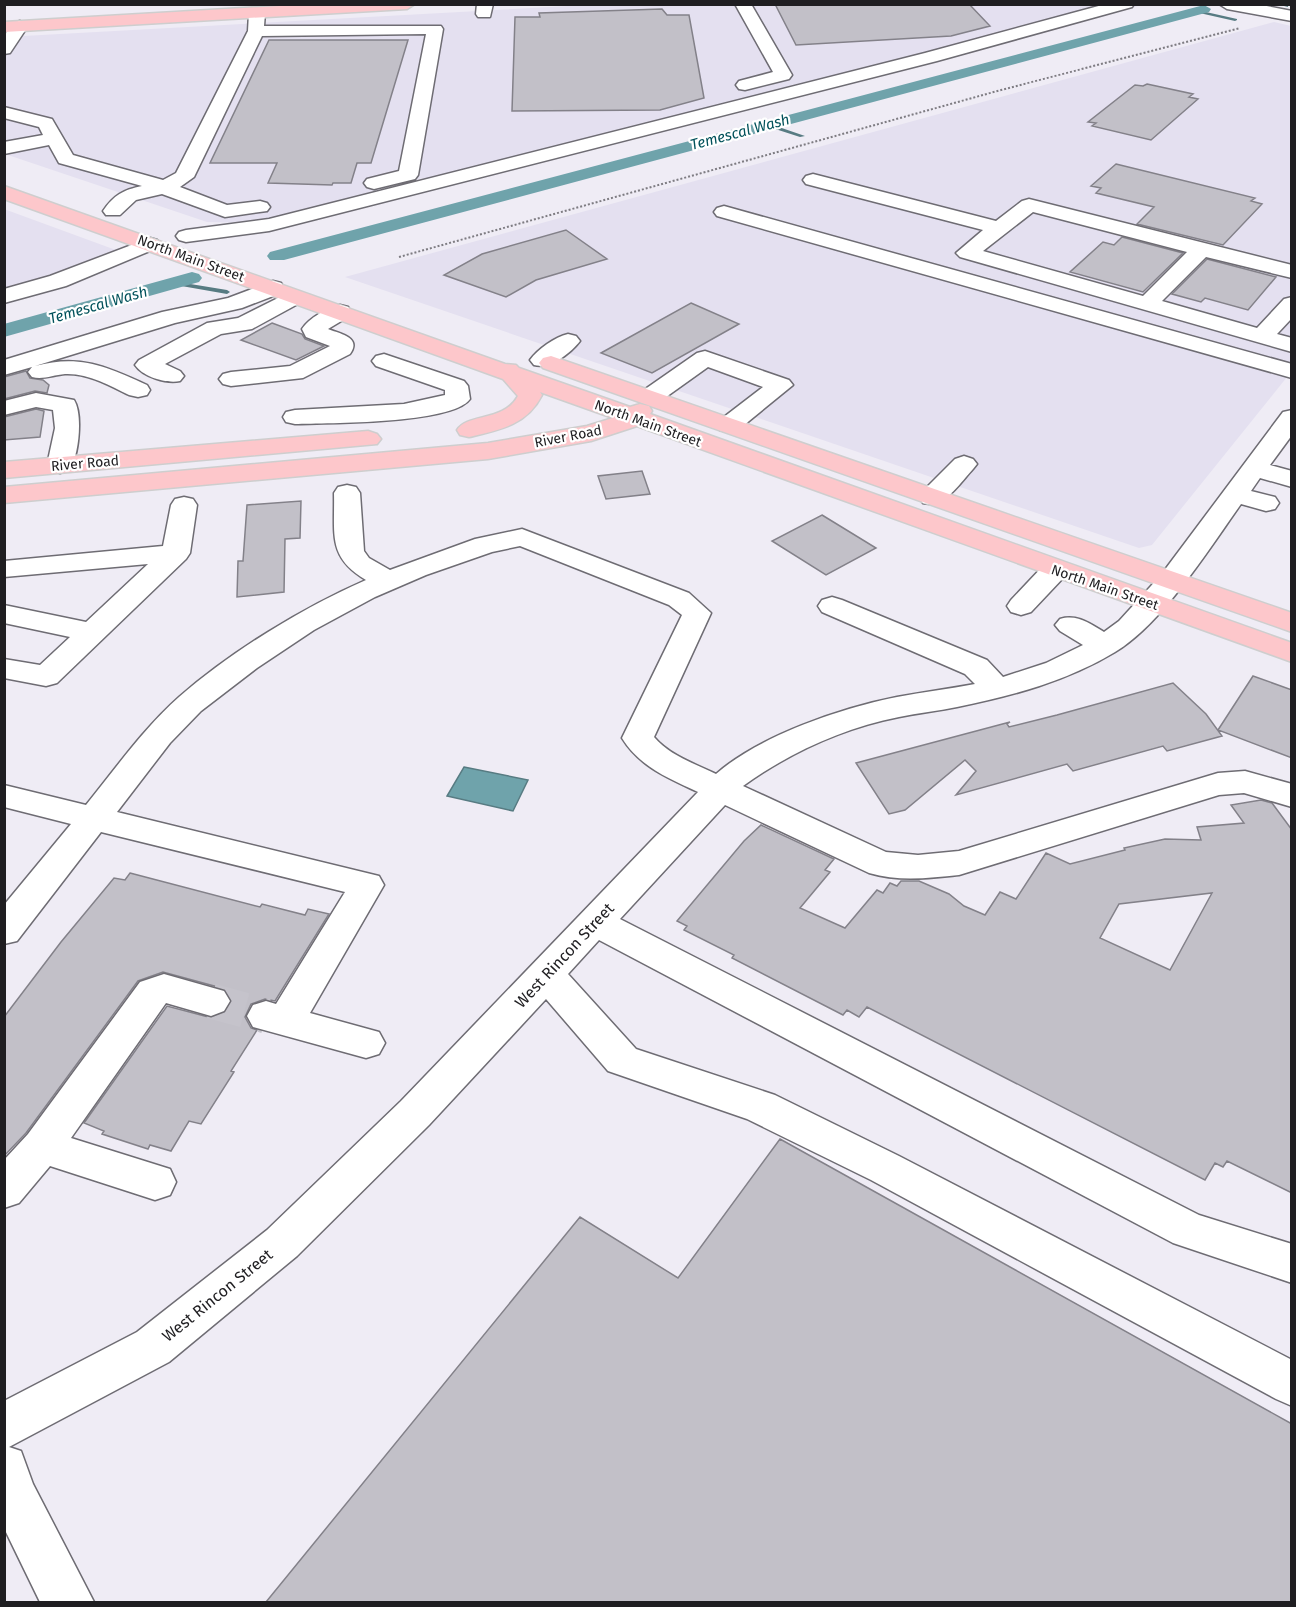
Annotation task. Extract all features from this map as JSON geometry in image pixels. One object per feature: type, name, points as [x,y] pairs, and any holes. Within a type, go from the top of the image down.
[{"type":"main road","points":[[12,26],[256,22],[409,4]]},
{"type":"main road","name":"North Main Street","points":[[4,173],[224,249]]},
{"type":"main road","name":"North Main Street","points":[[4,192],[158,247],[348,300],[509,360],[612,410],[1292,653]]},
{"type":"main road","points":[[469,430],[513,416],[526,407],[530,395],[509,360]]},
{"type":"main road","name":"North Main Street","points":[[509,360],[542,360],[1292,623]]},
{"type":"main road","points":[[635,418],[650,398]]},
{"type":"main road","name":"River Road","points":[[4,470],[469,430],[523,429],[567,424],[650,398]]},
{"type":"main road","name":"River Road","points":[[4,495],[488,451],[591,434],[635,418]]},
{"type":"main road","points":[[488,451],[694,440]]},
{"type":"main road","points":[[4,482],[105,473],[123,470],[156,458]]},
{"type":"street","points":[[409,4],[412,29]]},
{"type":"street","points":[[622,117],[650,115],[710,100],[730,89],[783,75],[743,4]]},
{"type":"street","points":[[188,237],[269,225],[920,60],[1126,4]]},
{"type":"street","points":[[1227,4],[1284,15]]},
{"type":"street","points":[[90,222],[113,211],[139,206],[160,196],[162,188],[184,177],[256,22],[435,29],[408,175],[334,194],[318,194]]},
{"type":"street","points":[[4,49],[12,26]]},
{"type":"street","points":[[4,112],[46,123],[66,159],[147,181],[225,211],[250,210],[277,202]]},
{"type":"street","points":[[4,148],[54,138]]},
{"type":"street","points":[[813,180],[999,228]]},
{"type":"street","points":[[1292,272],[1029,205],[967,253],[1292,345]]},
{"type":"street","points":[[724,212],[1292,371]]},
{"type":"street","points":[[4,296],[58,281],[158,247]]},
{"type":"street","points":[[1147,304],[1202,249]]},
{"type":"street","points":[[4,368],[170,317],[234,303],[293,286]]},
{"type":"street","points":[[172,376],[147,366],[215,328],[244,324],[293,286]]},
{"type":"street","points":[[231,379],[296,373],[342,349],[342,342],[314,332],[313,328],[348,300]]},
{"type":"street","points":[[1262,336],[1292,304]]},
{"type":"street","points":[[542,360],[568,341]]},
{"type":"street","points":[[650,398],[705,358],[781,385],[729,425]]},
{"type":"street","points":[[295,417],[420,409],[448,405],[458,399],[456,386],[384,361]]},
{"type":"street","points":[[4,384],[52,368],[78,366],[93,370],[138,390]]},
{"type":"street","points":[[4,408],[36,400],[65,405],[67,428],[60,465]]},
{"type":"street","name":"West Rincon Street","points":[[4,1426],[153,1347],[282,1243],[416,1113],[729,780],[758,760],[838,723],[896,707],[997,689],[1057,670],[1106,645],[1130,627],[1171,581],[1292,417]]},
{"type":"street","points":[[932,497],[964,464]]},
{"type":"street","points":[[1253,468],[1292,479]]},
{"type":"street","points":[[346,493],[350,552],[359,564],[388,581]]},
{"type":"street","points":[[1234,494],[1266,503]]},
{"type":"street","points":[[4,668],[46,676],[176,553],[184,505]]},
{"type":"street","points":[[4,931],[159,736],[190,704],[246,661],[304,624],[388,581],[485,545],[522,537],[679,599],[697,613],[638,738],[649,753],[674,768],[881,864],[918,867],[959,863],[1218,784],[1245,782],[1292,796]]},
{"type":"street","points":[[4,569],[176,553]]},
{"type":"street","points":[[1021,606],[1055,570]]},
{"type":"street","points":[[832,606],[976,667],[997,689]]},
{"type":"street","points":[[4,614],[92,632]]},
{"type":"street","points":[[1070,625],[1106,645]]},
{"type":"street","points":[[4,796],[367,885],[276,1019],[366,1043]]},
{"type":"street","points":[[595,922],[1188,1230],[1292,1264]]},
{"type":"street","points":[[546,974],[622,1060],[761,1107],[885,1168],[1292,1384]]},
{"type":"street","points":[[4,1190],[42,1146],[153,992],[164,988],[211,1001]]},
{"type":"street","points":[[42,1146],[155,1182]]},
{"type":"street","points":[[4,1468],[13,1494],[63,1601]]},
{"type":"path","points":[[399,257],[1001,90],[1242,28]]},
{"type":"shaded area","points":[[604,4],[1142,5],[444,184],[423,178],[253,223],[207,222],[5,154],[5,37]]},
{"type":"shaded area","points":[[1274,22],[1291,26],[1291,372],[1152,545],[1139,548],[345,277]]},
{"type":"shaded area","points":[[4,209],[124,253],[5,290]]},
{"type":"water","points":[[464,767],[528,780],[513,811],[447,796]]},
{"type":"building","points":[[775,4],[969,4],[990,26],[951,36],[796,45]]},
{"type":"building","points":[[662,9],[667,15],[689,15],[704,98],[660,110],[512,111],[515,17],[540,17],[539,13]]},
{"type":"building","points":[[269,40],[408,40],[371,163],[357,163],[351,183],[333,183],[332,185],[268,183],[277,163],[210,163]]},
{"type":"building","points":[[1147,84],[1193,94],[1189,97],[1198,99],[1151,140],[1092,126],[1096,123],[1088,122],[1135,85]]},
{"type":"building","points":[[1116,164],[1255,198],[1251,201],[1262,204],[1223,245],[1137,224],[1154,207],[1096,193],[1101,188],[1091,186]]},
{"type":"building","points":[[566,230],[607,259],[536,280],[506,297],[444,275],[482,254]]},
{"type":"building","points":[[1122,237],[1183,253],[1143,292],[1070,272],[1103,242],[1114,245]]},
{"type":"building","points":[[1207,259],[1276,277],[1248,310],[1205,298],[1201,302],[1172,294]]},
{"type":"building","points":[[691,303],[739,324],[652,373],[601,353]]},
{"type":"building","points":[[272,323],[302,334],[305,339],[324,346],[296,360],[241,340]]},
{"type":"building","points":[[26,371],[30,378],[43,380],[49,385],[47,393],[35,391],[4,399],[4,377]]},
{"type":"building","points":[[36,409],[44,411],[40,437],[4,440],[4,417]]},
{"type":"building","points":[[642,471],[650,494],[606,499],[598,476]]},
{"type":"building","points":[[301,501],[300,538],[285,539],[284,592],[237,597],[238,561],[243,561],[247,505]]},
{"type":"building","points":[[822,515],[876,548],[826,575],[772,541]]},
{"type":"building","points":[[1253,676],[1292,690],[1292,758],[1218,730]]},
{"type":"building","points":[[1173,683],[1206,714],[1222,736],[1167,751],[1163,746],[1073,771],[1067,764],[956,795],[976,771],[965,760],[905,810],[889,814],[856,763],[1010,722],[1007,724],[1009,727],[1057,715]]},
{"type":"building","points":[[1261,800],[1272,803],[1292,830],[1292,1193],[1227,1161],[1223,1167],[1215,1163],[1205,1180],[867,1007],[859,1017],[847,1010],[843,1015],[732,958],[734,955],[684,930],[687,926],[677,921],[744,841],[761,825],[834,859],[825,870],[830,872],[800,908],[845,928],[877,890],[883,893],[890,883],[897,886],[901,881],[919,881],[949,894],[964,906],[985,915],[1000,892],[1016,899],[1046,853],[1070,864],[1165,839],[1201,840],[1197,827],[1244,823],[1231,805]],"holes":[[[1212,893],[1170,970],[1100,938],[1119,904]]]},
{"type":"building","points":[[130,873],[260,907],[262,904],[305,915],[308,909],[329,914],[275,1001],[265,999],[251,1004],[245,1017],[251,1028],[257,1030],[201,1124],[189,1121],[171,1151],[150,1145],[148,1149],[102,1134],[104,1131],[84,1123],[167,1006],[212,1018],[225,1013],[232,1002],[225,989],[163,972],[138,981],[26,1133],[4,1156],[4,1017],[61,942],[114,878],[125,880]]},
{"type":"building","points":[[780,1139],[1292,1424],[1292,1602],[266,1602],[580,1217],[678,1278]]},
{"type":"waterway","points":[[1278,4],[1286,6]]},
{"type":"waterway","name":"Temescal Wash","points":[[277,256],[1204,9]]},
{"type":"waterway","points":[[1197,11],[1235,20]]},
{"type":"waterway","points":[[768,125],[802,136]]},
{"type":"waterway","name":"Temescal Wash","points":[[4,331],[192,278]]},
{"type":"waterway","points":[[172,283],[227,292]]},
{"type":"tunnel","points":[[211,1001],[266,1016]]}]
